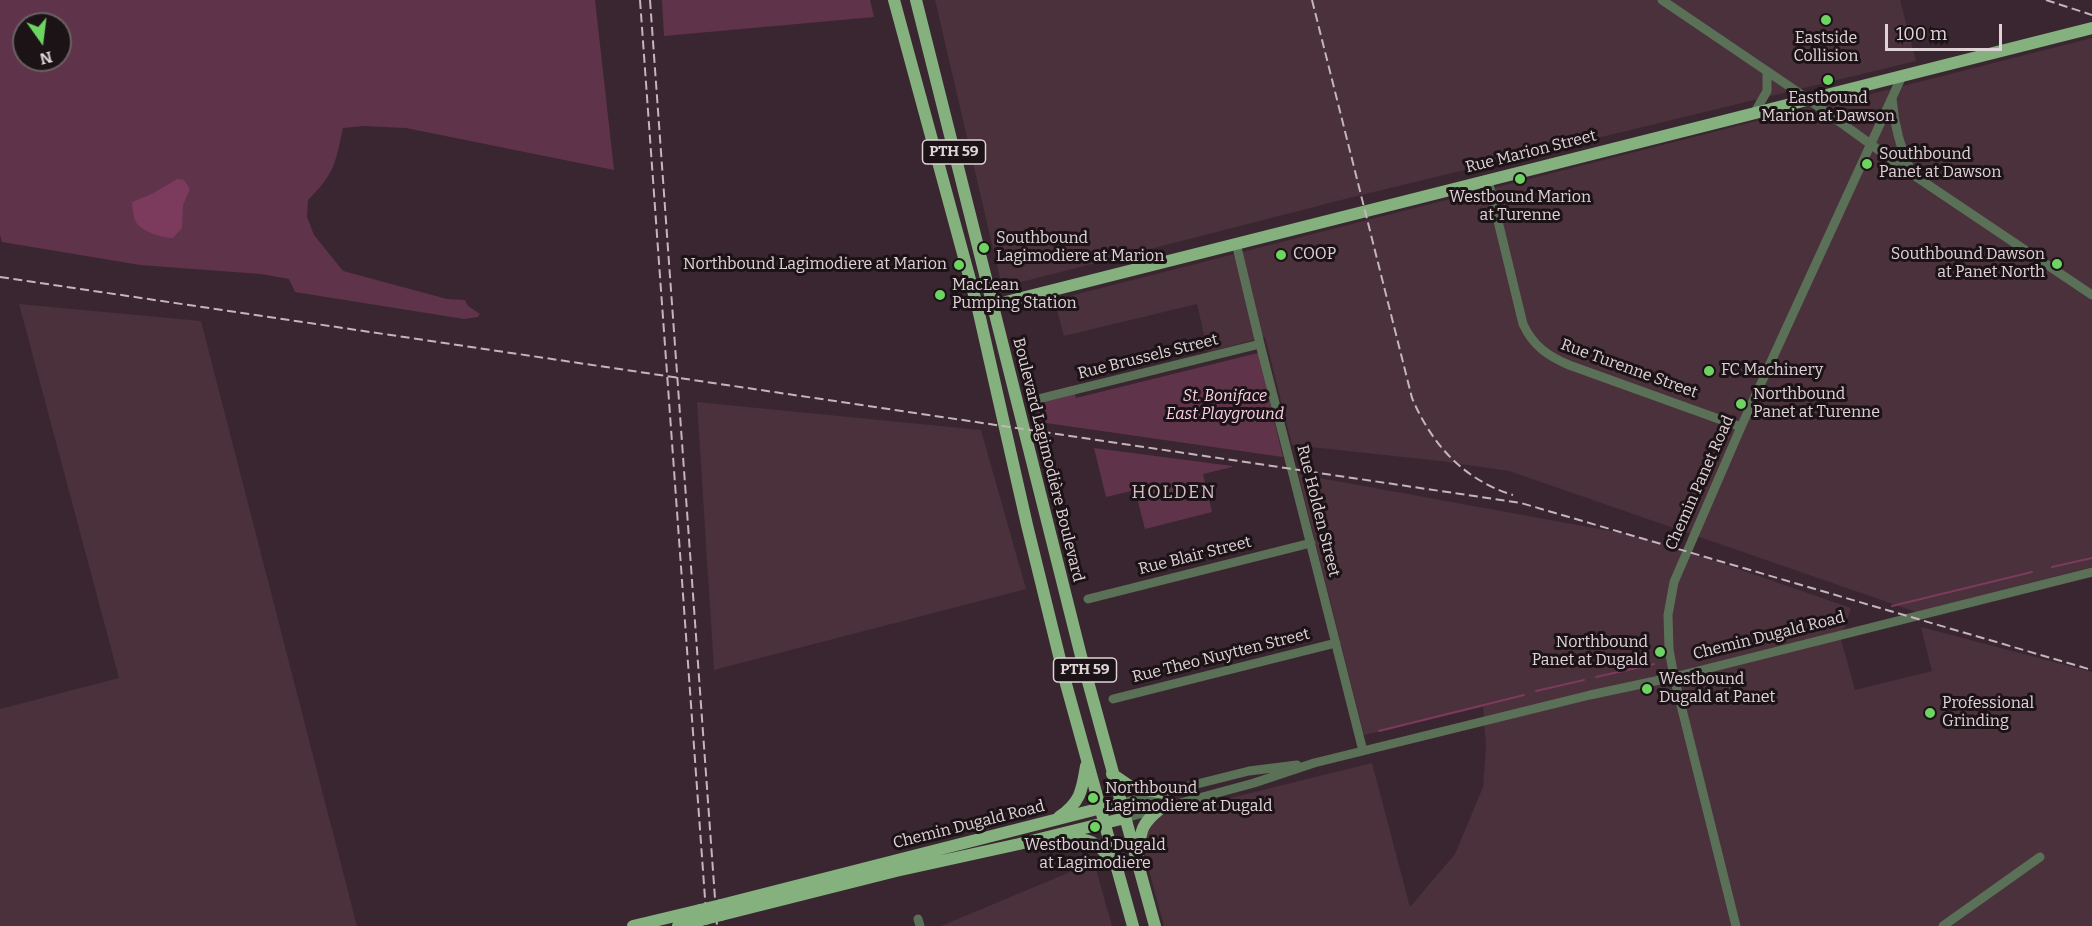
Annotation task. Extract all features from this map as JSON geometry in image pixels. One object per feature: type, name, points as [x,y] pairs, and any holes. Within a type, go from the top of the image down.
[{"type":"main road","name":"Boulevard Lagimodière Boulevard","points":[[894,0],[978,309],[1029,536],[1133,926]]},
{"type":"main road","name":"Boulevard Lagimodière Boulevard","points":[[916,0],[1112,774],[1155,926]]},
{"type":"main road","name":"Rue Marion Street","points":[[978,309],[2092,28]]},
{"type":"main road","points":[[1053,821],[1076,802],[1082,788],[1087,760]]},
{"type":"main road","points":[[1112,774],[1131,787],[1164,793]]},
{"type":"main road","name":"Chemin Dugald Road","points":[[633,926],[721,910],[1121,803]]},
{"type":"main road","points":[[1137,861],[1140,832],[1149,818],[1160,809]]},
{"type":"main road","name":"Chemin Dugald Road","points":[[721,910],[1125,818]]},
{"type":"main road","points":[[1047,837],[1077,838],[1095,843],[1108,856],[1119,876]]},
{"type":"main road","name":"Chemin Dugald Road","points":[[678,926],[701,915]]},
{"type":"street","points":[[1662,0],[1808,99],[1912,174],[2092,295]]},
{"type":"street","points":[[1755,112],[1767,91],[1767,71]]},
{"type":"street","name":"Chemin Panet Road","points":[[1736,926],[1674,677],[1669,649],[1668,615],[1674,582],[1741,427],[1902,76]]},
{"type":"street","points":[[1892,97],[1893,116],[1904,158],[1912,174]]},
{"type":"street","name":"Rue Turenne Street","points":[[1488,180],[1523,324],[1540,349],[1552,358],[1569,365],[1741,427]]},
{"type":"street","name":"Rue Holden Street","points":[[1236,243],[1363,751]]},
{"type":"street","name":"Rue Brussels Street","points":[[1042,398],[1260,344]]},
{"type":"street","name":"Rue Blair Street","points":[[1088,599],[1311,543]]},
{"type":"street","name":"Chemin Dugald Road","points":[[1125,818],[1254,783],[1314,763],[1590,695],[1674,677],[2092,572]]},
{"type":"street","name":"Rue Theo Nuytten Street","points":[[1113,699],[1336,643]]},
{"type":"street","name":"Chemin Dugald Road","points":[[1121,803],[1249,771],[1314,763]]},
{"type":"street","points":[[1943,926],[2040,857]]},
{"type":"shaded area","points":[[935,0],[1900,0],[1916,61],[1353,197],[1002,287]]},
{"type":"shaded area","points":[[2092,38],[2092,567],[1916,612],[1509,471],[1292,445],[1265,337],[1208,352],[1197,304],[1064,336],[1054,300],[1831,102],[1832,104]]},
{"type":"shaded area","points":[[177,179],[184,180],[190,189],[183,205],[182,228],[173,238],[155,235],[142,229],[136,221],[132,202],[152,194]]},
{"type":"shaded area","points":[[19,304],[201,321],[357,926],[0,926],[0,709],[119,678]]},
{"type":"shaded area","points":[[697,402],[981,430],[1026,589],[714,670]]},
{"type":"shaded area","points":[[1298,474],[1627,534],[1686,551],[1851,608],[1841,639],[1855,690],[1932,671],[1921,627],[2092,672],[2092,926],[1164,926],[1144,852],[1146,828],[1151,820],[1162,815],[1372,763],[1410,907],[1455,854],[1483,787],[1486,746],[1483,707],[1364,735]]},
{"type":"shaded area","points":[[1094,862],[1112,926],[941,926]]},
{"type":"green space","points":[[0,0],[595,0],[614,170],[406,128],[363,126],[343,128],[333,167],[324,182],[308,200],[307,217],[314,235],[343,271],[447,299],[465,300],[468,306],[480,314],[478,317],[464,319],[295,292],[289,279],[261,274],[140,265],[2,242],[0,235]]},
{"type":"green space","points":[[662,0],[870,0],[874,17],[664,36]]},
{"type":"green space","name":"St. Boniface East Playground","points":[[1258,353],[1283,457],[1039,422],[1033,396],[1072,386],[1076,398]]},
{"type":"green space","points":[[1094,448],[1232,467],[1203,474],[1212,512],[1145,529],[1135,490],[1106,497]]},
{"type":"waterway","points":[[2052,567],[2092,558]]},
{"type":"waterway","points":[[1892,606],[2032,572]]},
{"type":"waterway","points":[[1596,677],[1654,664]]},
{"type":"waterway","points":[[1536,691],[1584,680]]},
{"type":"waterway","points":[[1379,731],[1524,695]]},
{"type":"railway","points":[[640,0],[707,926]]},
{"type":"railway","points":[[650,0],[717,926]]},
{"type":"railway","points":[[1312,0],[1412,398],[1429,431],[1452,458],[1479,480],[1513,495]]},
{"type":"railway","points":[[2046,0],[2092,15]]},
{"type":"railway","points":[[0,277],[1521,503],[2092,670]]},
{"type":"place","name":"Eastside Collision","points":[[1826,20]]},
{"type":"place","name":"Eastbound Marion at Dawson","points":[[1828,80]]},
{"type":"place","name":"Southbound Panet at Dawson","points":[[1867,164]]},
{"type":"place","name":"Westbound Marion at Turenne","points":[[1520,179]]},
{"type":"place","name":"Southbound Lagimodiere at Marion","points":[[984,248]]},
{"type":"place","name":"COOP","points":[[1281,255]]},
{"type":"place","name":"Southbound Dawson at Panet North","points":[[2057,264]]},
{"type":"place","name":"Northbound Lagimodiere at Marion","points":[[959,265]]},
{"type":"place","name":"MacLean Pumping Station","points":[[940,295]]},
{"type":"place","name":"FC Machinery","points":[[1709,371]]},
{"type":"place","name":"Northbound Panet at Turenne","points":[[1741,404]]},
{"type":"place","name":"Northbound Panet at Dugald","points":[[1660,652]]},
{"type":"place","name":"Westbound Dugald at Panet","points":[[1647,689]]},
{"type":"place","name":"Professional Grinding","points":[[1930,713]]},
{"type":"place","name":"Northbound Lagimodiere at Dugald","points":[[1093,798]]},
{"type":"place","name":"Westbound Dugald at Lagimodiere","points":[[1095,827]]},
{"type":"district","name":"HOLDEN","points":[[1174,493]]}]
